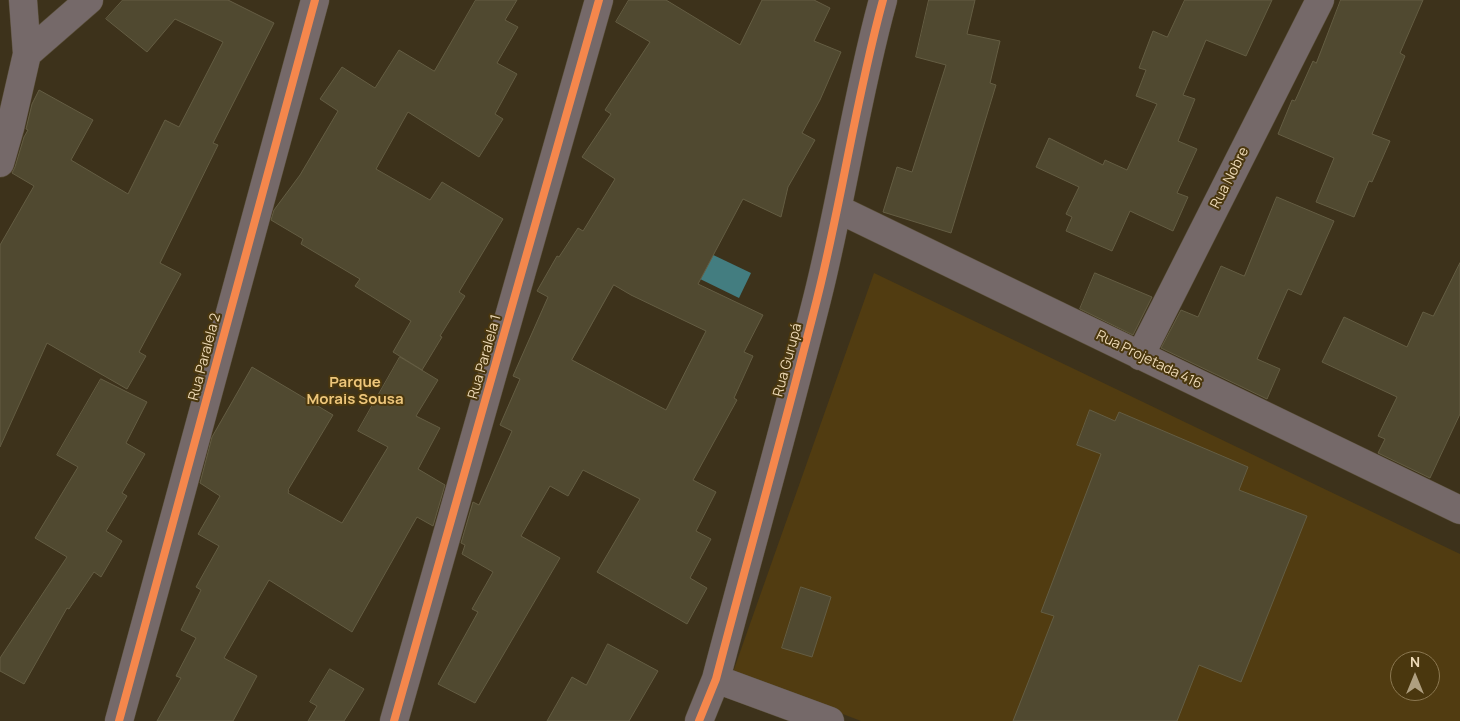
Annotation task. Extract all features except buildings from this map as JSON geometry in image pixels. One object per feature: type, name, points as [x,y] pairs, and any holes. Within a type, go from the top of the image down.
[{"type":"street","points":[[0,163],[27,54],[23,0]]},
{"type":"street","points":[[27,54],[89,0]]},
{"type":"street","name":"Rua Paralela 2","points":[[118,721],[315,0]]},
{"type":"street","name":"Rua Paralela 1","points":[[394,721],[599,0]]},
{"type":"street","name":"Rua Gurupá","points":[[699,721],[716,679],[817,300],[875,32],[884,0]]},
{"type":"street","name":"Rua Nobre","points":[[1140,356],[1320,0]]},
{"type":"street","name":"Rua Projetada 416","points":[[838,209],[1140,356],[1456,499]]},
{"type":"street","points":[[716,679],[830,721]]},
{"type":"shaded area","points":[[874,273],[1460,554],[1460,721],[861,721],[733,672]]},
{"type":"water","points":[[707,252],[751,273],[739,298],[696,277]]},
{"type":"cycle path","points":[[119,721],[315,0]]},
{"type":"cycle path","points":[[394,721],[599,0]]},
{"type":"cycle path","points":[[699,721],[716,679],[817,299],[873,37],[883,0]]},
{"type":"district","name":"Parque Morais Sousa","points":[[355,392]]}]
